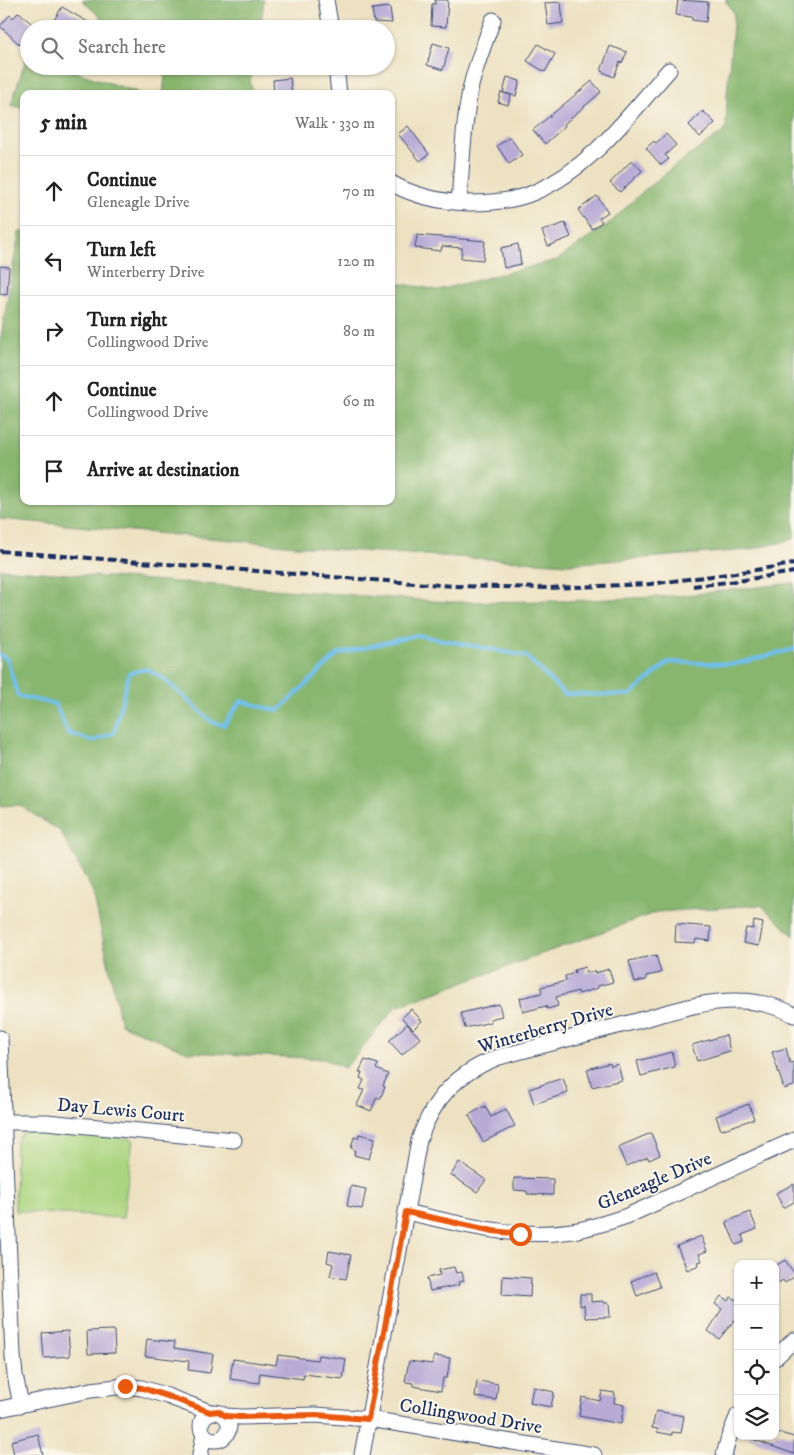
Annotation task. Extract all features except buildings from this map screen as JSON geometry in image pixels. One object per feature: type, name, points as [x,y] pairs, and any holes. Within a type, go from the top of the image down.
[{"type":"street","points":[[326,0],[329,20]]},
{"type":"street","points":[[459,202],[466,118],[471,87],[493,20]]},
{"type":"street","points":[[395,185],[416,194],[459,202],[482,203],[534,193],[557,181],[598,149],[668,70]]},
{"type":"street","points":[[337,75],[339,90]]},
{"type":"street","name":"Winterberry Drive","points":[[362,1455],[419,1140],[432,1110],[455,1081],[470,1070],[496,1058],[716,1001],[754,1002],[773,1006],[794,1015]]},
{"type":"street","points":[[0,1038],[13,1356],[21,1405]]},
{"type":"street","name":"Day Lewis Court","points":[[3,1122],[46,1122],[234,1140]]},
{"type":"street","name":"Gleneagle Drive","points":[[406,1212],[493,1231],[540,1234],[572,1231],[627,1216],[794,1140]]},
{"type":"street","points":[[779,1354],[794,1340]]},
{"type":"street","points":[[0,1409],[91,1390],[125,1386],[142,1388],[185,1403],[208,1427],[225,1437],[227,1422]]},
{"type":"street","name":"Collingwood Drive","points":[[208,1427],[218,1411],[227,1422],[251,1416],[316,1415],[368,1419],[541,1451],[594,1455]]},
{"type":"street","points":[[724,1455],[734,1425]]},
{"type":"street","points":[[200,1454],[208,1427]]},
{"type":"green space","points":[[82,0],[264,0],[261,20],[103,20]]},
{"type":"green space","points":[[725,0],[794,0],[794,539],[749,550],[568,564],[330,549],[0,519],[0,343],[19,232],[20,505],[395,505],[395,283],[438,290],[557,260],[611,222],[641,193],[673,167],[726,130],[734,13]]},
{"type":"green space","points":[[21,75],[85,75],[131,90],[20,90],[20,108],[11,105]]},
{"type":"green space","points":[[252,75],[250,84],[253,90],[163,90],[165,76]]},
{"type":"green space","points":[[0,569],[448,602],[565,601],[677,596],[794,583],[794,936],[761,905],[657,912],[396,1007],[345,1068],[324,1059],[188,1052],[121,1024],[93,892],[60,831],[19,805],[0,806]]},
{"type":"green space","points":[[36,1129],[133,1139],[123,1218],[15,1211],[16,1142],[23,1132]]},
{"type":"waterway","points":[[0,655],[7,659],[18,696],[55,704],[68,733],[93,741],[114,733],[129,673],[147,669],[164,679],[212,722],[224,725],[241,701],[278,711],[338,654],[417,635],[526,656],[564,694],[630,695],[669,662],[735,664],[794,649]]},
{"type":"railway","points":[[0,551],[454,586],[549,588],[650,584],[794,564]]},
{"type":"railway","points":[[693,586],[794,572]]},
{"type":"route","points":[[125,1386],[142,1388],[196,1408],[210,1412],[218,1411],[226,1416],[316,1415],[368,1419],[406,1212],[493,1231],[520,1234]]}]
